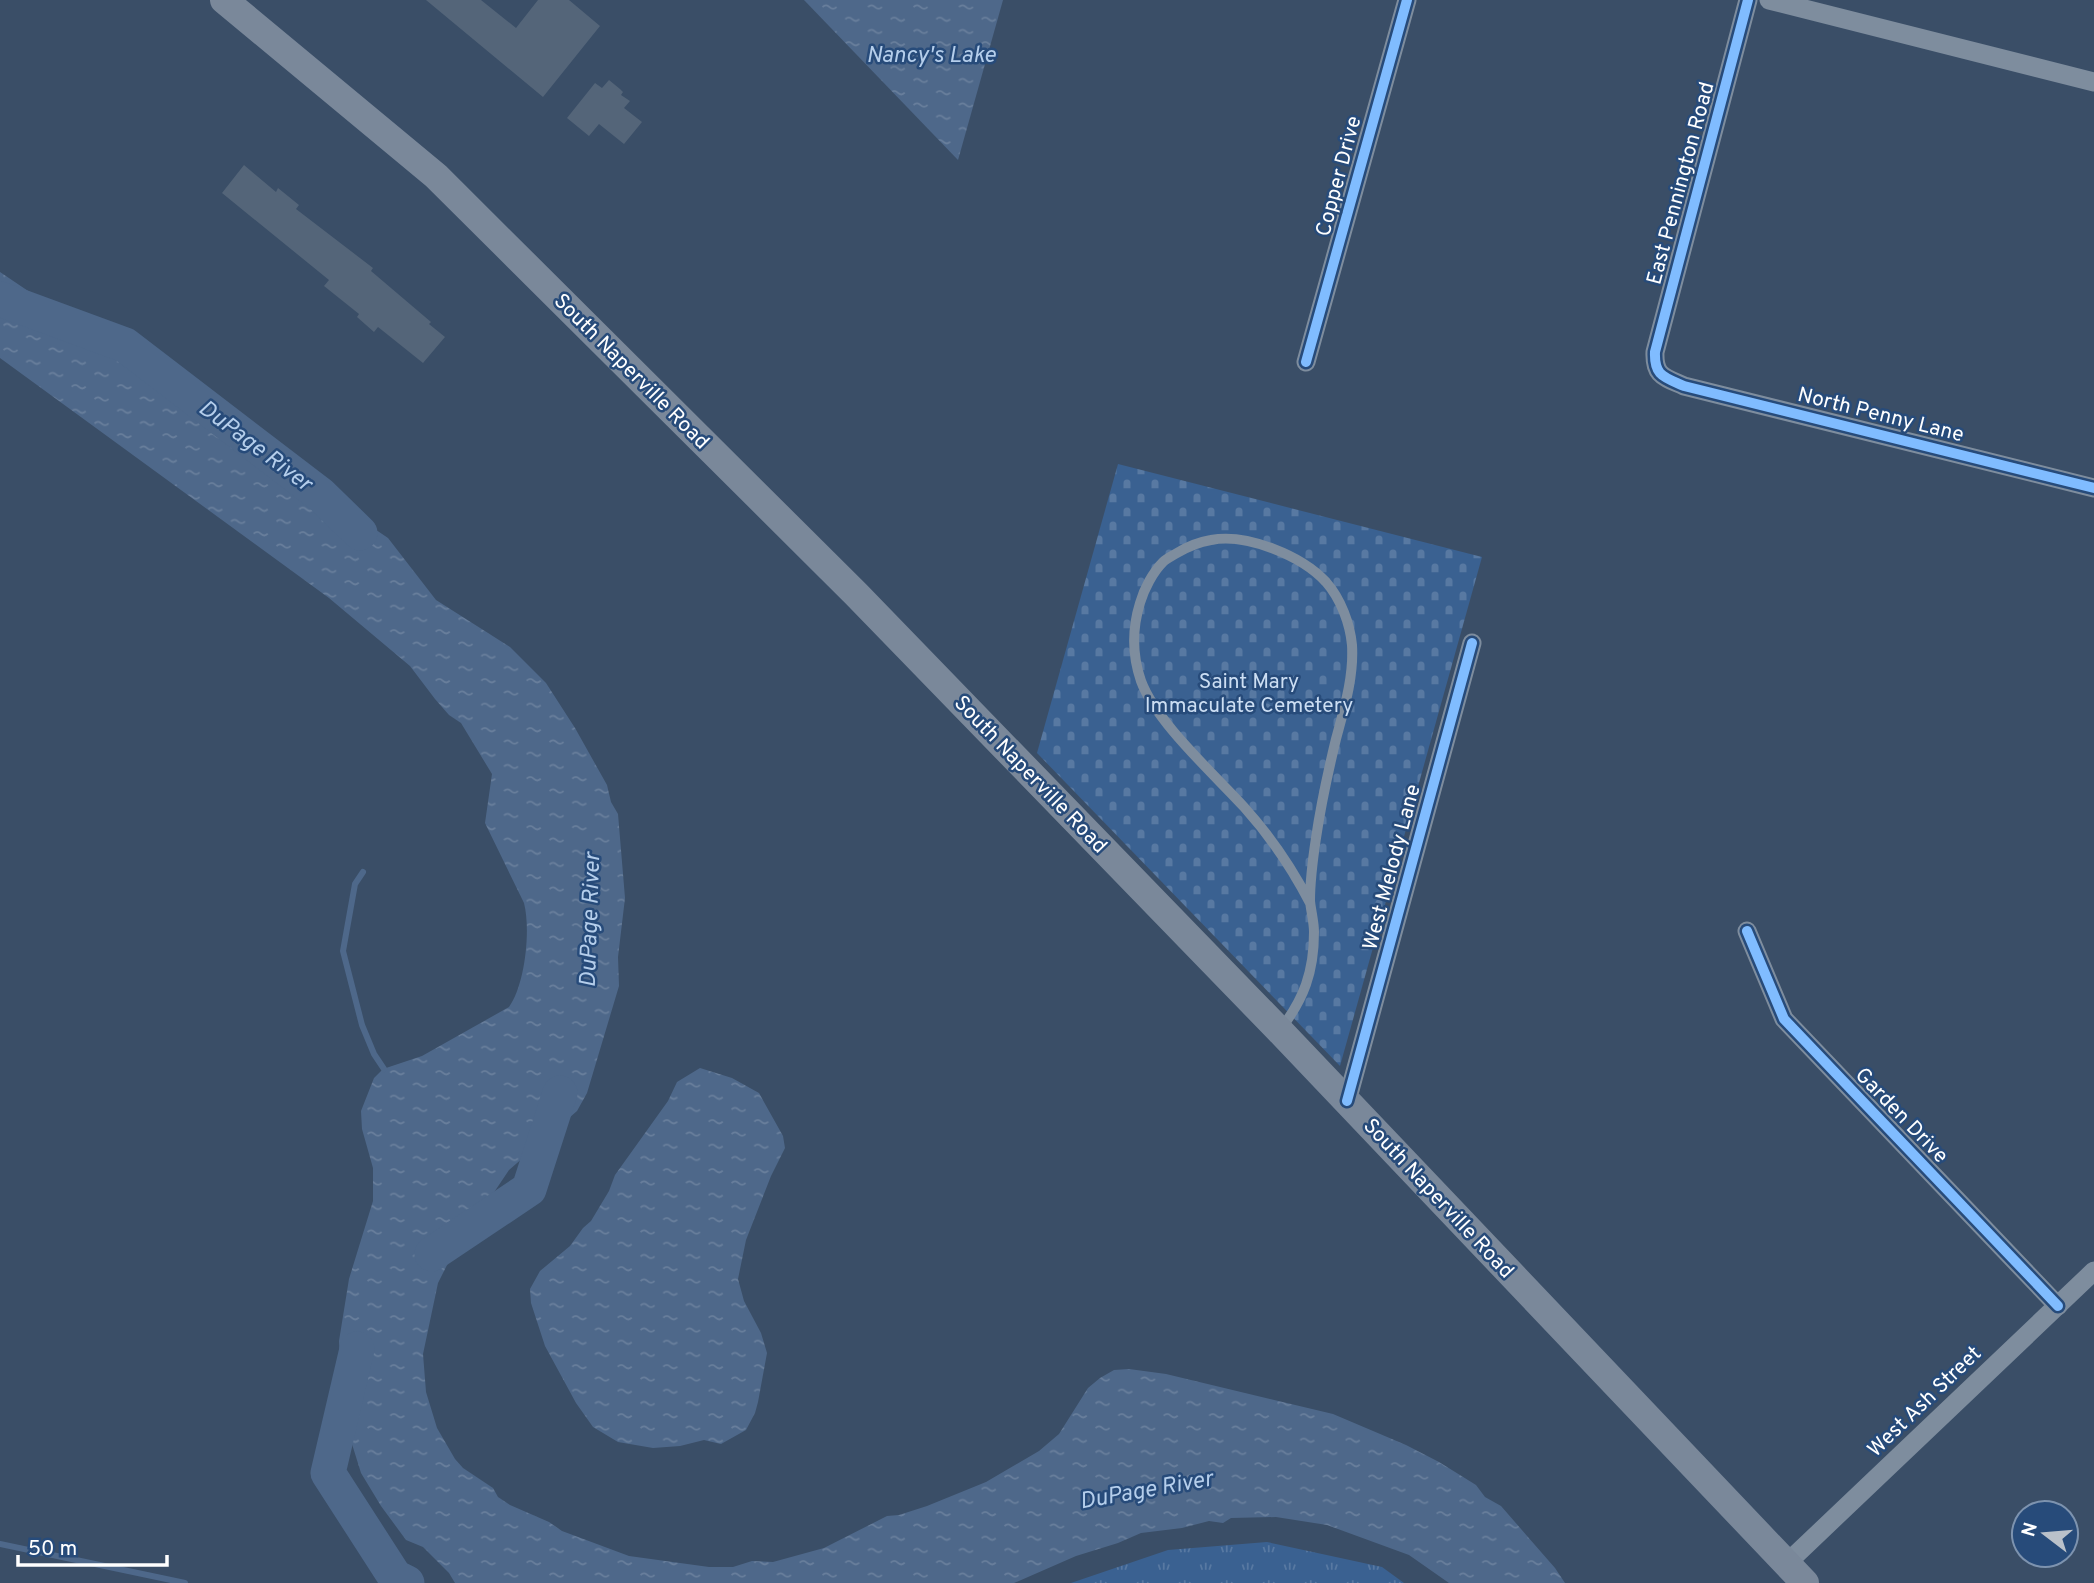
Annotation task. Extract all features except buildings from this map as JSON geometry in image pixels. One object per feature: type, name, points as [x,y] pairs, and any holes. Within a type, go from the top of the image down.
[{"type":"main road","name":"South Naperville Road","points":[[224,0],[436,176],[856,594],[1279,1030],[1795,1574]]},
{"type":"street","name":"Copper Drive","points":[[1307,362],[1407,0]]},
{"type":"street","name":"East Pennington Road","points":[[1660,374],[1654,365],[1655,352],[1748,0]]},
{"type":"street","points":[[1769,0],[2094,82]]},
{"type":"street","name":"North Penny Lane","points":[[1660,374],[1684,386],[2094,488]]},
{"type":"street","name":"West Melody Lane","points":[[1347,1101],[1472,643]]},
{"type":"street","name":"Garden Drive","points":[[1747,931],[1784,1020],[2058,1306]]},
{"type":"street","name":"West Ash Street","points":[[1795,1574],[2094,1272]]},
{"type":"lane","points":[[1279,1030],[1299,1003],[1309,976],[1314,930],[1310,903],[1313,859],[1321,807],[1352,671],[1352,645],[1342,609],[1326,582],[1295,558],[1252,542],[1212,539],[1182,550],[1164,561],[1151,578],[1135,619],[1133,643],[1137,666],[1151,702],[1169,726],[1266,832],[1295,874],[1310,903]]},
{"type":"green space","name":"Saint Mary Immaculate Cemetery","points":[[1118,464],[1482,557],[1340,1066],[1037,753]]},
{"type":"green space","points":[[1267,1542],[1382,1567],[1404,1583],[1071,1583],[1168,1550]]},
{"type":"water","name":"Nancy's Lake","points":[[804,0],[1003,0],[958,160]]},
{"type":"water","points":[[0,272],[77,324],[86,336],[152,385],[287,477],[351,513],[388,538],[436,600],[510,647],[546,683],[607,785],[611,802],[618,814],[625,898],[618,957],[619,986],[587,1093],[577,1111],[509,1170],[452,1255],[438,1283],[423,1354],[426,1392],[437,1428],[463,1468],[493,1488],[498,1497],[510,1505],[549,1522],[562,1531],[629,1556],[709,1567],[733,1567],[752,1561],[773,1562],[824,1548],[887,1516],[927,1506],[986,1482],[1039,1451],[1059,1434],[1088,1388],[1100,1378],[1114,1370],[1129,1369],[1166,1374],[1333,1414],[1406,1445],[1476,1485],[1485,1497],[1501,1506],[1565,1583],[1449,1583],[1409,1555],[1327,1525],[1276,1517],[1231,1518],[1223,1523],[1209,1521],[1182,1528],[1141,1533],[1076,1556],[1014,1583],[455,1583],[449,1573],[423,1547],[406,1540],[361,1473],[352,1444],[353,1433],[346,1415],[347,1396],[341,1382],[339,1341],[349,1279],[373,1201],[373,1168],[362,1129],[361,1111],[374,1078],[383,1069],[422,1056],[509,1007],[523,972],[527,942],[524,903],[485,823],[492,774],[461,723],[449,715],[410,666],[329,598],[0,358]]},
{"type":"water","points":[[700,1068],[732,1078],[759,1093],[783,1136],[785,1148],[746,1240],[738,1279],[744,1301],[761,1333],[767,1353],[755,1413],[746,1430],[721,1444],[704,1440],[680,1446],[653,1448],[618,1442],[593,1427],[576,1403],[545,1346],[531,1303],[530,1289],[540,1271],[570,1246],[591,1221],[615,1175],[668,1101],[677,1082]]},
{"type":"waterway","name":"DuPage River","points":[[0,299],[125,345],[321,495],[360,533]]},
{"type":"waterway","points":[[363,872],[355,884],[343,951],[362,1025],[374,1054],[384,1069]]},
{"type":"waterway","name":"DuPage River","points":[[432,1254],[529,1189],[560,1093]]},
{"type":"waterway","name":"DuPage River","points":[[357,1349],[328,1473],[395,1577],[407,1583]]},
{"type":"waterway","points":[[0,1544],[185,1583]]},
{"type":"waterway","points":[[388,1583],[395,1577]]},
{"type":"cycle path","points":[[1306,362],[1407,0]]},
{"type":"cycle path","points":[[1748,0],[1655,352],[1658,371],[1684,386],[2094,488]]},
{"type":"cycle path","points":[[1347,1101],[1472,643]]},
{"type":"cycle path","points":[[1747,931],[1784,1019],[2058,1306]]}]
